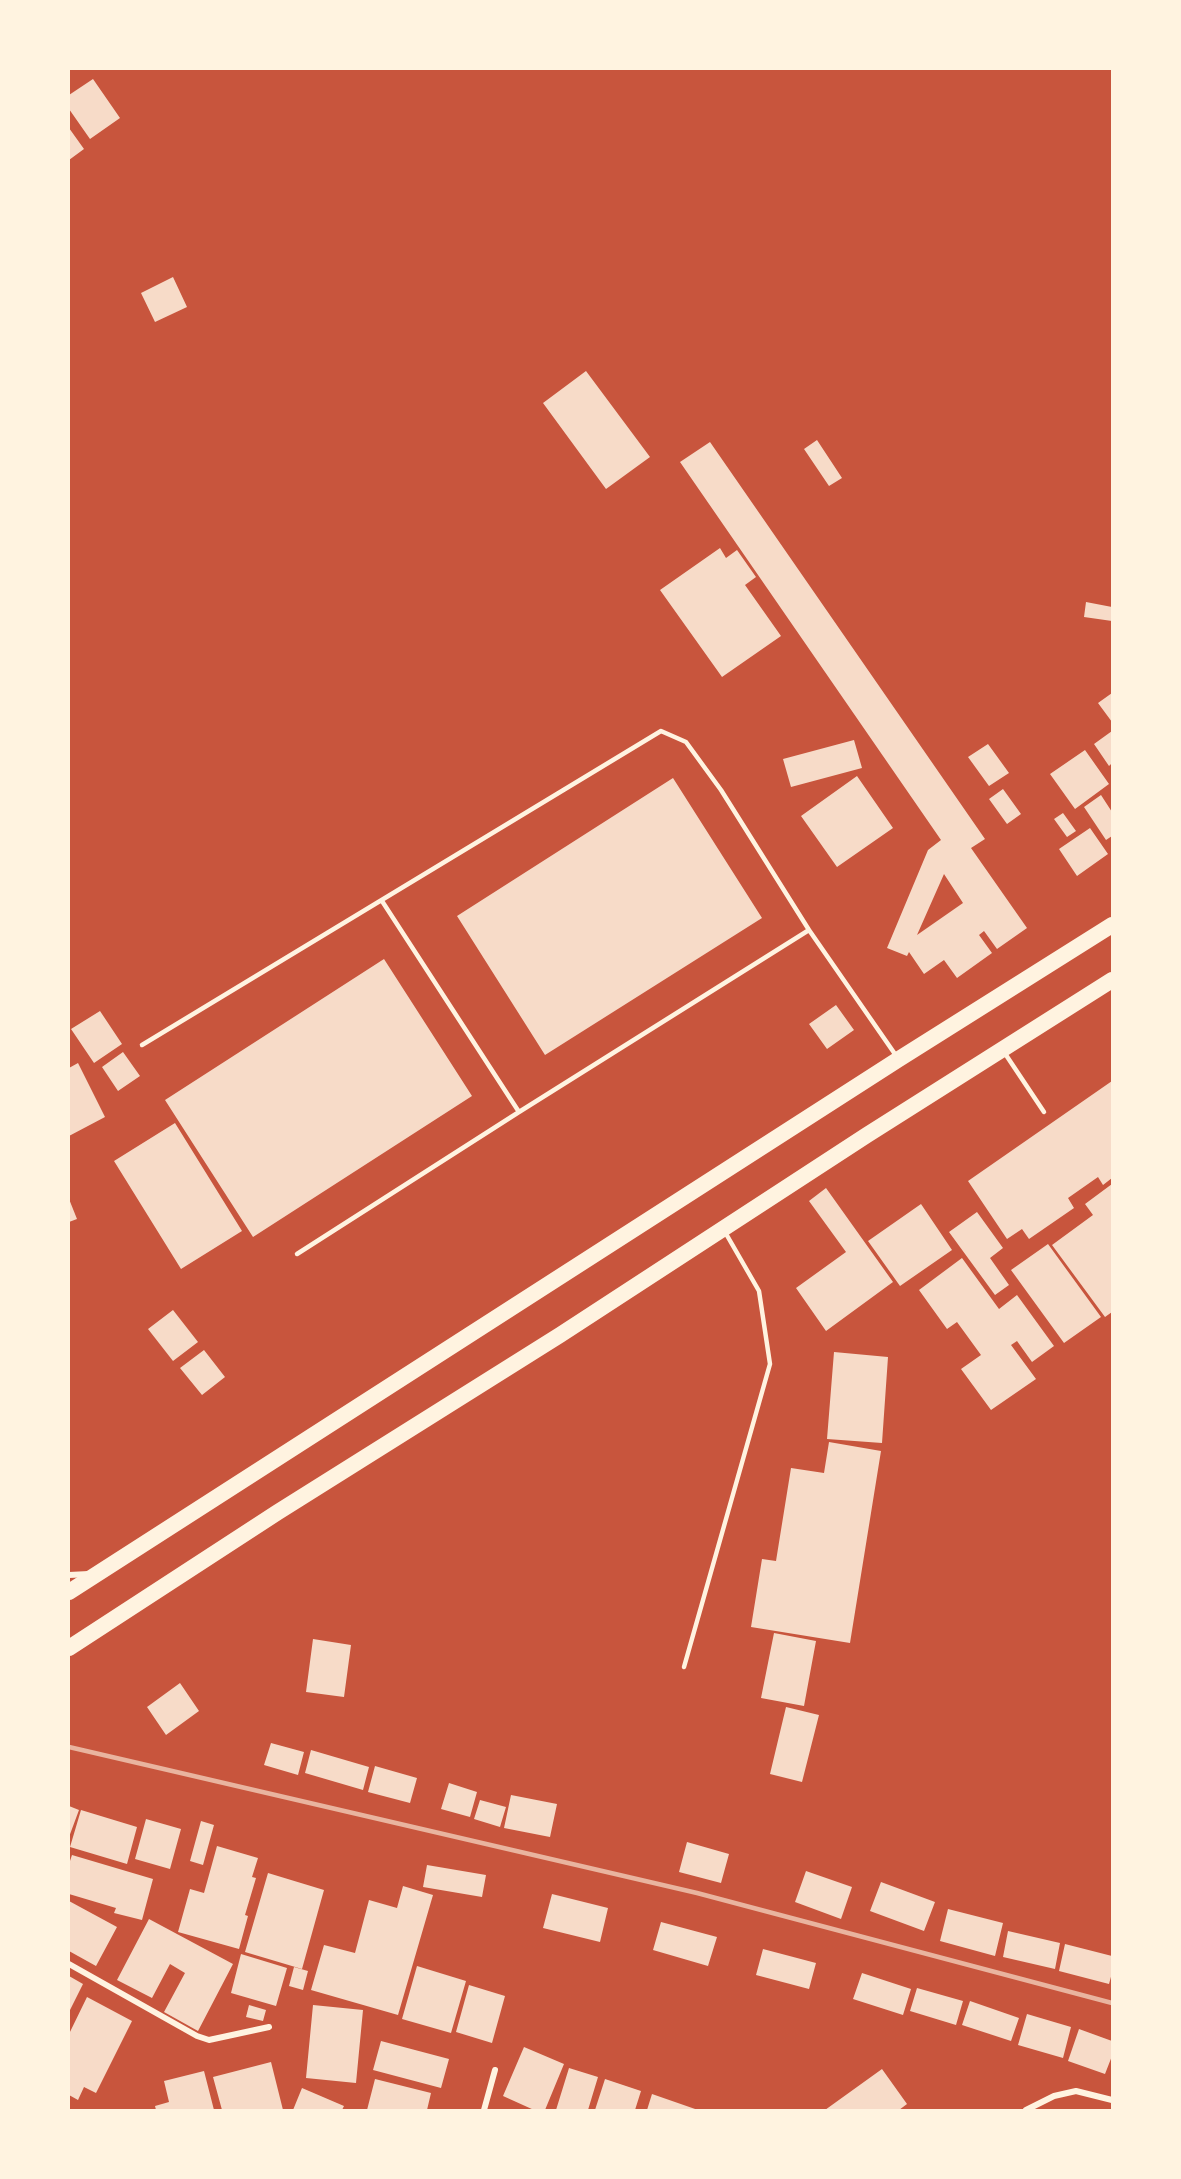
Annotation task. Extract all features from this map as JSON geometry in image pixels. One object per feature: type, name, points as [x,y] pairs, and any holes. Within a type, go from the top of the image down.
[{"type":"highway","points":[[69,1592],[899,1059],[1112,925]]},
{"type":"highway","points":[[69,1648],[278,1512],[724,1230],[867,1135],[1112,980]]},
{"type":"street","points":[[69,1575],[98,1573]]},
{"type":"street","points":[[69,1964],[197,2036],[209,2040],[269,2026]]},
{"type":"street","points":[[484,2110],[495,2070]]},
{"type":"street","points":[[1026,2110],[1054,2096],[1076,2091],[1112,2100]]},
{"type":"lane","points":[[142,1045],[661,731],[686,742],[721,790],[809,930],[899,1059]]},
{"type":"lane","points":[[382,901],[519,1112]]},
{"type":"lane","points":[[297,1254],[809,930]]},
{"type":"lane","points":[[1002,1050],[1044,1112]]},
{"type":"lane","points":[[684,1667],[770,1364],[759,1291],[724,1230]]},
{"type":"building","points":[[93,79],[120,118],[90,139],[69,109],[69,95]]},
{"type":"building","points":[[69,128],[84,149],[69,160]]},
{"type":"building","points":[[173,277],[187,307],[155,322],[141,293]]},
{"type":"building","points":[[586,371],[650,457],[606,489],[543,403]]},
{"type":"building","points":[[817,440],[842,478],[829,486],[804,449]]},
{"type":"building","points":[[710,442],[985,839],[971,848],[1027,928],[997,949],[984,931],[979,935],[992,953],[957,978],[944,960],[924,974],[909,952],[907,956],[887,948],[928,850],[941,840],[680,462]],"holes":[[[944,874],[963,903],[917,935]]]},
{"type":"building","points":[[720,548],[726,558],[737,550],[756,577],[745,585],[781,636],[722,677],[660,590]]},
{"type":"building","points":[[1086,602],[1112,607],[1112,621],[1084,617]]},
{"type":"building","points":[[1112,693],[1112,722],[1098,703]]},
{"type":"building","points":[[1112,731],[1112,763],[1109,766],[1094,744]]},
{"type":"building","points":[[854,740],[862,768],[791,787],[783,759]]},
{"type":"building","points":[[988,744],[1009,773],[989,786],[968,757]]},
{"type":"building","points":[[1085,750],[1109,784],[1075,809],[1050,774]]},
{"type":"building","points":[[857,776],[893,828],[837,867],[801,816]]},
{"type":"building","points":[[673,778],[762,918],[545,1055],[457,916]]},
{"type":"building","points":[[1003,789],[1021,814],[1007,824],[989,799]]},
{"type":"building","points":[[1101,795],[1112,812],[1112,836],[1106,840],[1084,807]]},
{"type":"building","points":[[1063,813],[1076,831],[1067,837],[1054,819]]},
{"type":"building","points":[[1090,828],[1108,854],[1077,876],[1059,849]]},
{"type":"building","points":[[384,959],[472,1096],[253,1237],[165,1100]]},
{"type":"building","points":[[836,1005],[854,1030],[827,1049],[809,1024]]},
{"type":"building","points":[[100,1011],[122,1044],[94,1063],[71,1029]]},
{"type":"building","points":[[123,1052],[140,1076],[118,1091],[102,1067]]},
{"type":"building","points":[[78,1063],[105,1117],[69,1136],[69,1068]]},
{"type":"building","points":[[1112,1081],[1112,1178],[1103,1185],[1098,1177],[1068,1198],[1074,1208],[1029,1239],[1022,1229],[1007,1239],[968,1181]]},
{"type":"building","points":[[175,1123],[242,1231],[181,1269],[114,1161]]},
{"type":"building","points":[[1112,1184],[1112,1312],[1105,1317],[1052,1245],[1093,1215],[1085,1204]]},
{"type":"building","points":[[826,1188],[893,1282],[826,1331],[796,1288],[846,1252],[809,1201]]},
{"type":"building","points":[[69,1199],[77,1219],[69,1222]]},
{"type":"building","points":[[921,1204],[952,1250],[900,1286],[868,1241]]},
{"type":"building","points":[[977,1212],[1003,1248],[990,1258],[1009,1285],[995,1295],[949,1232]]},
{"type":"building","points":[[1048,1244],[1101,1317],[1064,1343],[1011,1270]]},
{"type":"building","points":[[962,1258],[999,1309],[1017,1295],[1054,1346],[1032,1362],[1017,1341],[1011,1345],[1036,1379],[991,1410],[961,1369],[981,1355],[957,1322],[947,1329],[919,1290]]},
{"type":"building","points":[[173,1310],[198,1342],[173,1361],[148,1329]]},
{"type":"building","points":[[204,1350],[225,1377],[202,1395],[180,1368]]},
{"type":"building","points":[[834,1352],[888,1357],[882,1443],[827,1439]]},
{"type":"building","points":[[829,1442],[881,1451],[850,1643],[751,1627],[762,1559],[776,1561],[791,1468],[824,1473]]},
{"type":"building","points":[[774,1633],[816,1641],[804,1706],[761,1698]]},
{"type":"building","points":[[313,1639],[351,1645],[344,1697],[306,1692]]},
{"type":"building","points":[[180,1683],[199,1711],[166,1735],[147,1707]]},
{"type":"building","points":[[786,1707],[819,1715],[802,1782],[770,1774]]},
{"type":"building","points":[[271,1743],[304,1752],[298,1775],[264,1765]]},
{"type":"building","points":[[311,1750],[369,1767],[363,1790],[305,1773]]},
{"type":"building","points":[[375,1766],[417,1778],[410,1803],[368,1792]]},
{"type":"building","points":[[449,1783],[477,1792],[470,1817],[441,1809]]},
{"type":"building","points":[[511,1795],[557,1804],[550,1837],[504,1828]]},
{"type":"building","points":[[480,1800],[506,1807],[500,1827],[474,1819]]},
{"type":"building","points":[[69,1806],[79,1810],[69,1837]]},
{"type":"building","points":[[81,1810],[137,1827],[127,1864],[70,1847]]},
{"type":"building","points":[[146,1819],[181,1829],[170,1869],[135,1859]]},
{"type":"building","points":[[201,1821],[214,1825],[203,1865],[190,1861]]},
{"type":"building","points":[[687,1842],[729,1854],[721,1883],[679,1872]]},
{"type":"building","points":[[217,1846],[258,1858],[252,1877],[256,1878],[245,1915],[248,1916],[239,1949],[178,1932],[190,1889],[204,1893]]},
{"type":"building","points":[[72,1855],[153,1879],[142,1920],[114,1913],[116,1908],[69,1894],[69,1864]]},
{"type":"building","points":[[427,1865],[486,1875],[482,1897],[423,1887]]},
{"type":"building","points":[[806,1871],[852,1887],[841,1919],[795,1902]]},
{"type":"building","points":[[268,1873],[324,1890],[302,1969],[245,1952]]},
{"type":"building","points":[[881,1882],[935,1902],[924,1931],[870,1911]]},
{"type":"building","points":[[403,1886],[433,1895],[398,2015],[311,1990],[324,1945],[355,1953],[369,1900],[397,1908]]},
{"type":"building","points":[[552,1894],[608,1908],[600,1942],[543,1928]]},
{"type":"building","points":[[69,1901],[117,1927],[96,1966],[69,1951]]},
{"type":"building","points":[[948,1909],[1003,1923],[995,1956],[940,1941]]},
{"type":"building","points":[[149,1919],[233,1964],[198,2031],[164,2012],[185,1973],[170,1964],[152,1998],[117,1980]]},
{"type":"building","points":[[661,1922],[717,1937],[708,1966],[653,1950]]},
{"type":"building","points":[[1008,1931],[1060,1943],[1055,1969],[1003,1957]]},
{"type":"building","points":[[1065,1944],[1112,1956],[1112,1973],[1109,1984],[1059,1971]]},
{"type":"building","points":[[763,1949],[816,1963],[809,1989],[756,1975]]},
{"type":"building","points":[[241,1954],[287,1968],[276,2006],[231,1993]]},
{"type":"building","points":[[417,1966],[466,1981],[451,2033],[402,2019]]},
{"type":"building","points":[[294,1967],[308,1971],[303,1990],[289,1986]]},
{"type":"building","points":[[862,1973],[911,1989],[903,2015],[853,1999]]},
{"type":"building","points":[[69,1976],[83,1984],[69,2012]]},
{"type":"building","points":[[469,1985],[505,1996],[492,2043],[456,2032]]},
{"type":"building","points":[[917,1988],[963,2001],[956,2025],[910,2011]]},
{"type":"building","points":[[87,1997],[132,2021],[96,2093],[84,2087],[78,2100],[69,2095],[69,2034]]},
{"type":"building","points":[[970,2001],[1019,2018],[1011,2041],[962,2025]]},
{"type":"building","points":[[249,2005],[266,2010],[263,2021],[246,2017]]},
{"type":"building","points":[[313,2005],[363,2010],[356,2083],[306,2078]]},
{"type":"building","points":[[1027,2014],[1071,2027],[1063,2058],[1018,2045]]},
{"type":"building","points":[[1079,2029],[1112,2041],[1112,2056],[1105,2074],[1068,2061]]},
{"type":"building","points":[[381,2041],[449,2059],[441,2088],[373,2070]]},
{"type":"building","points":[[524,2047],[564,2064],[545,2110],[534,2110],[503,2096]]},
{"type":"building","points":[[271,2062],[283,2110],[222,2110],[213,2077]]},
{"type":"building","points":[[569,2068],[598,2077],[588,2110],[556,2110]]},
{"type":"building","points":[[882,2069],[907,2104],[899,2110],[825,2110]]},
{"type":"building","points":[[204,2071],[214,2110],[156,2110],[155,2106],[169,2102],[164,2081]]},
{"type":"building","points":[[375,2079],[431,2093],[427,2110],[367,2110]]},
{"type":"building","points":[[605,2079],[641,2091],[635,2110],[595,2110]]},
{"type":"building","points":[[302,2088],[344,2106],[342,2110],[293,2110]]},
{"type":"building","points":[[652,2094],[698,2110],[647,2110]]},
{"type":"railway","points":[[69,1747],[697,1893],[1112,2003]]}]
